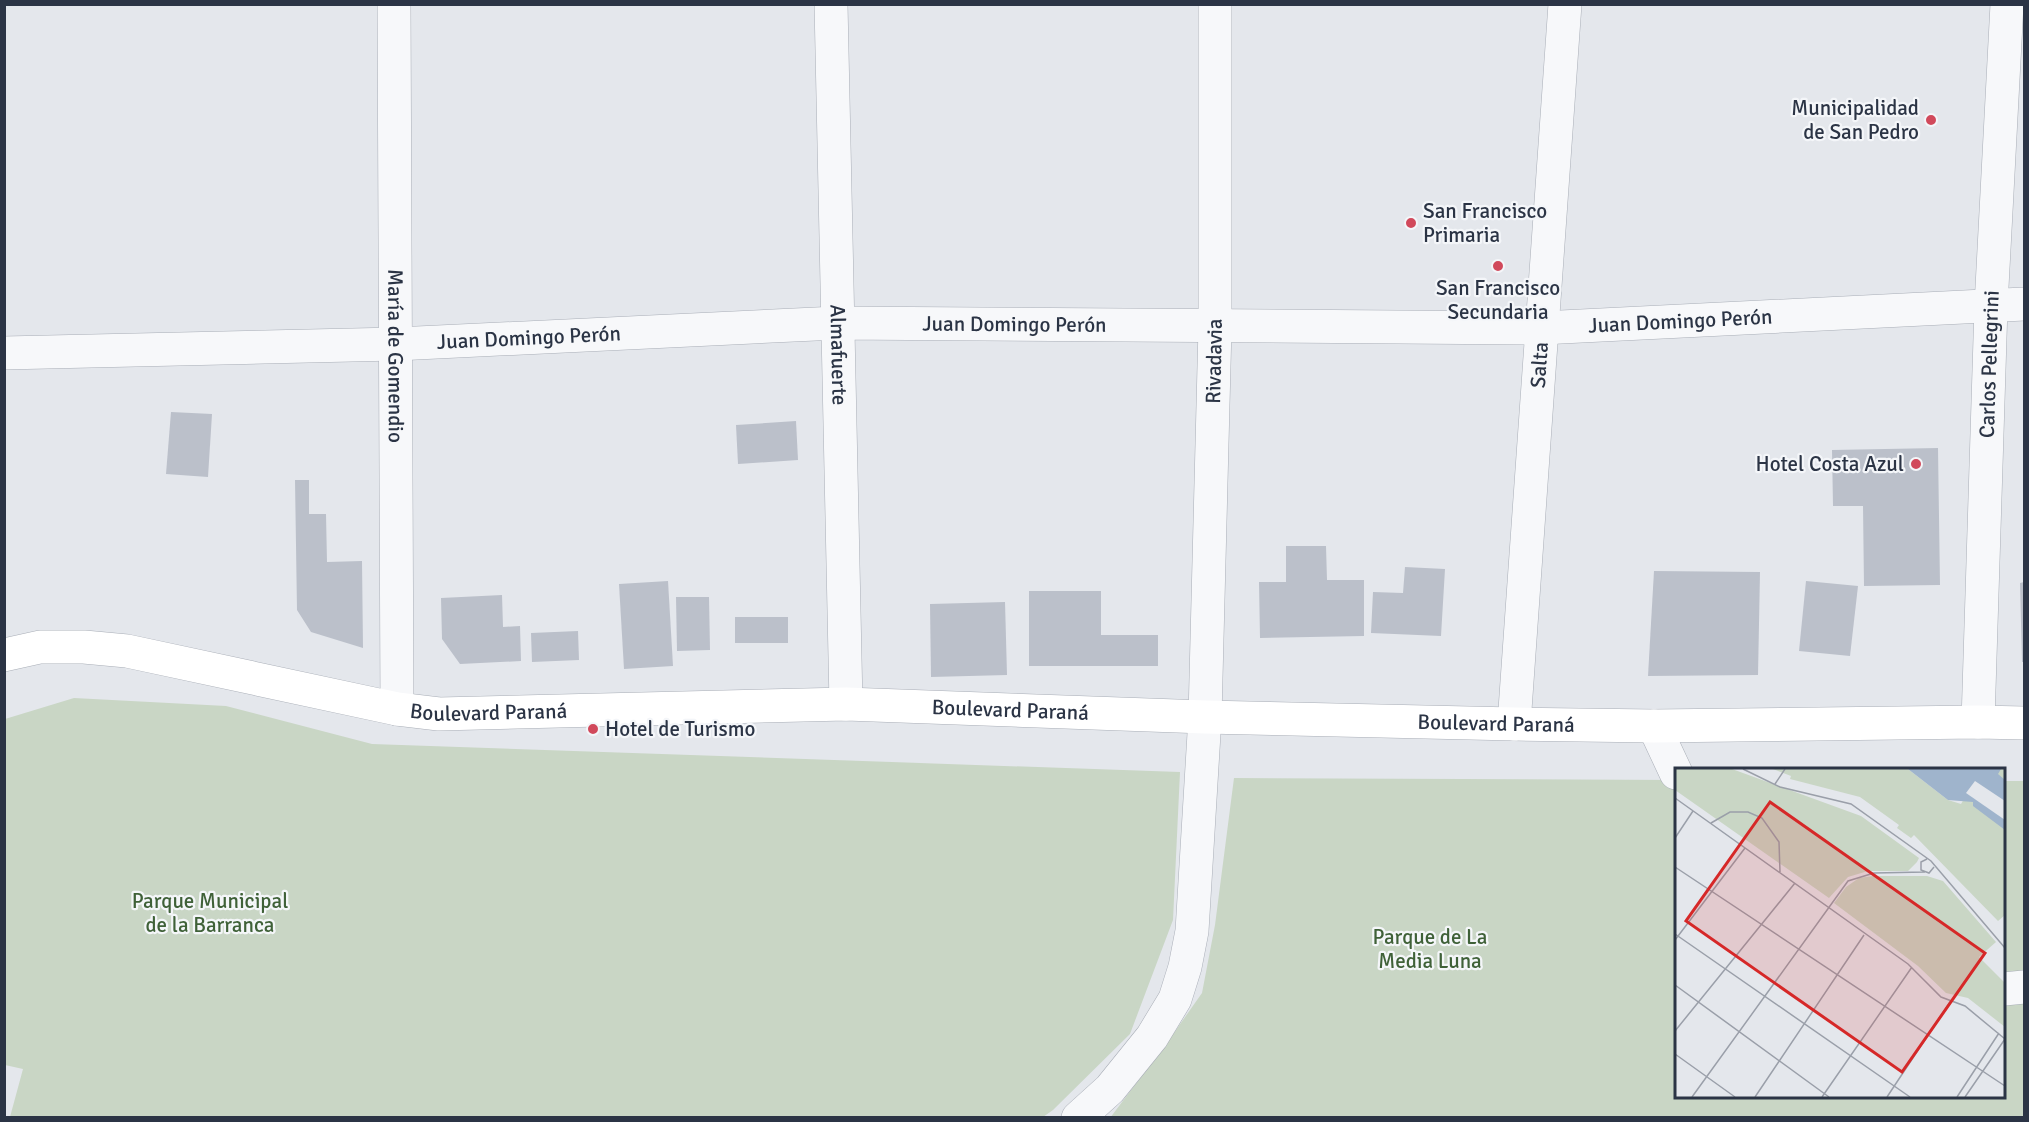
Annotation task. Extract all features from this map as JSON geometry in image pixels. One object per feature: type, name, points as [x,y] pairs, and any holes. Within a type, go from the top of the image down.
[{"type":"street","name":"María de Gomendio","points":[[394,4],[396,709]]},
{"type":"street","name":"Almafuerte","points":[[831,4],[846,704]]},
{"type":"street","name":"Rivadavia","points":[[1078,1118],[1110,1089],[1152,1037],[1175,999],[1185,967],[1192,931],[1205,717],[1215,327],[1215,4]]},
{"type":"street","name":"Salta","points":[[1514,724],[1564,4]]},
{"type":"street","name":"Carlos Pellegrini","points":[[1978,722],[1991,306],[2007,4]]},
{"type":"street","name":"Juan Domingo Perón","points":[[4,353],[396,344],[837,323],[1541,328],[2025,304]]},
{"type":"street","name":"Boulevard Paraná","points":[[4,655],[40,647],[84,647],[127,651],[396,709],[439,714],[846,704],[1205,717],[1514,724],[1654,726],[2025,723]]},
{"type":"street","points":[[1654,726],[1675,769]]},
{"type":"street","points":[[2005,989],[2025,987]]},
{"type":"green space","name":"Parque Municipal de la Barranca","points":[[74,698],[226,706],[372,744],[1180,772],[1173,920],[1130,1034],[1053,1110],[1043,1117],[10,1117],[23,1069],[5,1065],[5,719]]},
{"type":"green space","name":"Parque de La Media Luna","points":[[1234,778],[1675,780],[1675,1098],[2005,1098],[2005,781],[2024,781],[2024,1117],[1110,1118],[1202,993],[1215,925]]},
{"type":"building","points":[[171,412],[212,414],[208,477],[166,474]]},
{"type":"building","points":[[796,421],[798,460],[738,464],[736,425]]},
{"type":"building","points":[[1938,448],[1940,585],[1864,586],[1863,506],[1833,506],[1832,450]]},
{"type":"building","points":[[295,480],[309,480],[309,514],[326,514],[327,562],[362,561],[363,648],[311,632],[297,610]]},
{"type":"building","points":[[1286,546],[1326,546],[1327,580],[1364,580],[1364,636],[1260,638],[1259,582],[1286,582]]},
{"type":"building","points":[[1405,567],[1445,569],[1441,636],[1371,633],[1373,592],[1403,593]]},
{"type":"building","points":[[1654,571],[1760,572],[1758,675],[1648,676]]},
{"type":"building","points":[[668,581],[673,666],[624,669],[619,584]]},
{"type":"building","points":[[1806,581],[1858,586],[1850,656],[1799,651]]},
{"type":"building","points":[[2024,582],[2024,662],[2022,662],[2020,583]]},
{"type":"building","points":[[1029,591],[1101,591],[1101,635],[1158,635],[1158,666],[1029,666]]},
{"type":"building","points":[[502,595],[503,627],[520,626],[521,661],[460,664],[442,639],[441,598]]},
{"type":"building","points":[[676,597],[709,597],[710,650],[677,651]]},
{"type":"building","points":[[1005,602],[1007,675],[931,677],[930,604]]},
{"type":"building","points":[[735,617],[788,617],[788,643],[735,643]]},
{"type":"building","points":[[578,631],[579,660],[532,662],[531,633]]},
{"type":"place","name":"Municipalidad de San Pedro","points":[[1931,120]]},
{"type":"place","name":"San Francisco Primaria","points":[[1411,223]]},
{"type":"place","name":"San Francisco Secundaria","points":[[1498,266]]},
{"type":"place","name":"Hotel Costa Azul","points":[[1916,464]]},
{"type":"place","name":"Hotel de Turismo","points":[[593,729]]}]
